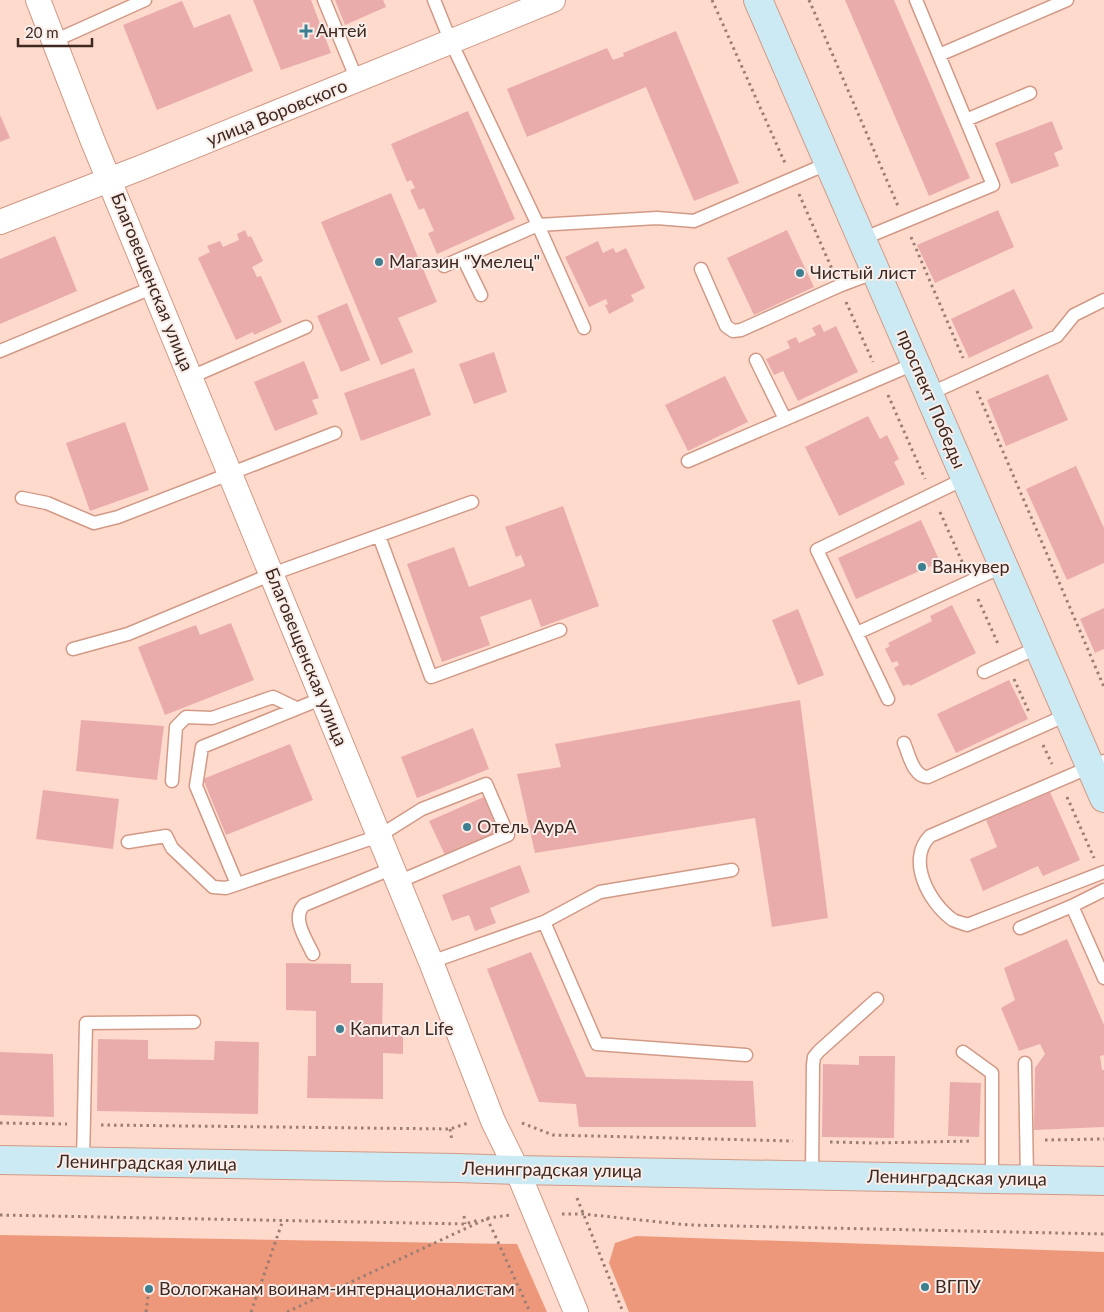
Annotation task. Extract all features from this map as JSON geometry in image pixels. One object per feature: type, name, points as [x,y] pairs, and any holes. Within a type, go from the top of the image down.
[{"type":"main road","name":"проспект Победы","points":[[758,0],[1039,647],[1069,714],[1098,764],[1104,798]]},
{"type":"main road","name":"Ленинградская улица","points":[[0,1160],[1104,1181]]},
{"type":"street","name":"Благовещенская улица","points":[[38,0],[431,962],[493,1121],[517,1170],[576,1312]]},
{"type":"street","name":"улица Воровского","points":[[0,222],[110,180],[553,0]]},
{"type":"lane","points":[[54,42],[145,0]]},
{"type":"lane","points":[[324,0],[358,80]]},
{"type":"lane","points":[[434,0],[450,42],[538,225],[584,328]]},
{"type":"lane","points":[[862,239],[993,185],[916,0]]},
{"type":"lane","points":[[939,55],[1067,0]]},
{"type":"lane","points":[[966,120],[1030,93]]},
{"type":"lane","points":[[444,266],[538,225],[658,218],[694,221],[829,163]]},
{"type":"lane","points":[[463,258],[481,295]]},
{"type":"lane","points":[[701,269],[726,326],[733,331],[741,330],[839,286],[876,272]]},
{"type":"lane","points":[[0,351],[154,287]]},
{"type":"lane","points":[[929,394],[1057,336],[1074,315],[1104,300]]},
{"type":"lane","points":[[191,377],[306,326]]},
{"type":"lane","points":[[756,360],[785,419]]},
{"type":"lane","points":[[688,461],[916,363]]},
{"type":"lane","points":[[22,498],[46,503],[94,523],[118,517],[335,433]]},
{"type":"lane","points":[[888,698],[817,550],[966,478]]},
{"type":"lane","points":[[73,649],[128,634],[272,574],[472,502]]},
{"type":"lane","points":[[379,536],[431,677],[560,630]]},
{"type":"lane","points":[[857,633],[1004,566]]},
{"type":"lane","points":[[984,672],[1039,647]]},
{"type":"lane","points":[[172,781],[176,727],[186,717],[212,718],[273,698],[296,708]]},
{"type":"lane","points":[[237,884],[196,786],[202,747],[323,698]]},
{"type":"lane","points":[[904,742],[917,773],[922,777],[928,777],[1069,714]]},
{"type":"lane","points":[[1098,764],[930,836],[923,843],[920,856],[920,870],[932,899],[954,920],[967,925],[1102,872]]},
{"type":"lane","points":[[128,842],[166,836],[172,848],[213,886],[226,888],[379,836],[422,809],[486,784],[508,835],[304,905],[299,910],[297,918],[313,954]]},
{"type":"lane","points":[[431,962],[544,922],[600,892],[732,870]]},
{"type":"lane","points":[[1020,928],[1104,890]]},
{"type":"lane","points":[[1072,906],[1104,978]]},
{"type":"lane","points":[[544,922],[597,1044],[746,1055]]},
{"type":"lane","points":[[812,1175],[814,1057],[878,1000]]},
{"type":"lane","points":[[83,1162],[86,1023],[194,1022]]},
{"type":"lane","points":[[963,1052],[992,1073],[992,1179]]},
{"type":"lane","points":[[1025,1063],[1027,1179]]},
{"type":"path","points":[[712,0],[1059,781],[1102,872]]},
{"type":"path","points":[[809,0],[1104,687]]},
{"type":"path","points":[[0,1123],[450,1129],[468,1123]]},
{"type":"path","points":[[450,1129],[452,1141]]},
{"type":"path","points":[[553,1135],[555,1144]]},
{"type":"path","points":[[577,1198],[623,1312]]},
{"type":"path","points":[[0,1215],[465,1224],[488,1218],[534,1213],[583,1214],[689,1226],[1104,1234]]},
{"type":"path","points":[[464,1216],[465,1224]]},
{"type":"path","points":[[287,1312],[488,1218]]},
{"type":"path","points":[[488,1218],[530,1312]]},
{"type":"path","points":[[251,1312],[283,1220]]},
{"type":"path","points":[[146,1312],[149,1289]]},
{"type":"shaded area","points":[[0,1235],[517,1244],[547,1312],[0,1312]]},
{"type":"shaded area","points":[[636,1236],[1104,1252],[1104,1312],[629,1312],[609,1263],[615,1243]]},
{"type":"building","points":[[253,0],[311,0],[331,53],[281,70]]},
{"type":"building","points":[[335,0],[383,0],[386,7],[345,25]]},
{"type":"building","points":[[845,0],[894,0],[970,178],[929,196]]},
{"type":"building","points":[[182,1],[194,28],[230,14],[253,71],[157,110],[123,25]]},
{"type":"building","points":[[676,31],[739,183],[694,201],[646,87],[527,137],[507,89],[607,48],[613,60],[624,56],[623,53]]},
{"type":"building","points":[[468,111],[515,219],[437,254],[428,233],[434,231],[424,208],[419,210],[410,190],[415,188],[411,180],[407,182],[391,144]]},
{"type":"building","points":[[0,115],[10,138],[0,142]]},
{"type":"building","points":[[1052,121],[1063,149],[1054,153],[1059,166],[1011,184],[995,143]]},
{"type":"building","name":"Магазин \"Умелец\"","points":[[391,193],[437,302],[398,318],[413,352],[381,365],[321,222]]},
{"type":"building","points":[[998,210],[1014,247],[935,283],[917,245]]},
{"type":"building","points":[[245,230],[248,237],[251,236],[263,261],[252,267],[257,277],[261,276],[282,322],[254,335],[253,332],[236,340],[198,258],[210,252],[207,246],[220,241],[223,247],[239,240],[237,234]]},
{"type":"building","points":[[787,230],[814,287],[754,315],[727,258]]},
{"type":"building","points":[[55,236],[77,291],[0,324],[0,259]]},
{"type":"building","points":[[598,241],[603,253],[613,248],[616,253],[626,248],[645,288],[631,295],[634,301],[609,314],[605,305],[608,304],[606,299],[589,307],[565,257]]},
{"type":"building","points":[[1014,289],[1033,328],[969,358],[951,319]]},
{"type":"building","points":[[347,303],[370,360],[341,372],[317,316]]},
{"type":"building","points":[[820,324],[824,332],[836,326],[858,372],[798,401],[783,371],[774,375],[766,359],[790,348],[787,341],[796,337],[799,343],[816,335],[812,328]]},
{"type":"building","points":[[494,352],[507,392],[474,404],[459,364]]},
{"type":"building","points":[[304,361],[319,398],[312,400],[318,414],[275,431],[254,382]]},
{"type":"building","points":[[414,368],[431,415],[361,441],[344,393]]},
{"type":"building","points":[[1048,374],[1068,420],[1006,446],[987,400]]},
{"type":"building","points":[[725,376],[748,422],[688,451],[665,405]]},
{"type":"building","points":[[868,416],[880,439],[887,435],[899,459],[894,462],[905,484],[839,516],[805,447]]},
{"type":"building","points":[[125,422],[149,490],[90,511],[66,443]]},
{"type":"building","points":[[1076,466],[1104,528],[1104,563],[1067,580],[1026,489]]},
{"type":"building","points":[[563,506],[599,606],[541,627],[531,599],[480,617],[490,645],[442,662],[407,564],[454,547],[469,587],[525,566],[521,555],[516,557],[505,527]]},
{"type":"building","points":[[921,520],[940,562],[856,599],[838,558]]},
{"type":"building","points":[[952,605],[976,653],[910,686],[909,684],[903,686],[894,668],[899,665],[897,661],[892,663],[885,649],[890,646],[888,643],[932,621],[930,616]]},
{"type":"building","points":[[1104,608],[1104,649],[1095,653],[1080,619]]},
{"type":"building","points":[[798,609],[824,675],[798,685],[772,620]]},
{"type":"building","points":[[231,623],[254,680],[165,715],[138,647],[196,625],[200,635]]},
{"type":"building","points":[[1009,680],[1028,719],[956,753],[937,714]]},
{"type":"building","points":[[800,700],[828,918],[772,927],[755,818],[535,853],[517,774],[561,767],[555,744]]},
{"type":"building","points":[[81,720],[164,726],[157,780],[76,771]]},
{"type":"building","points":[[473,728],[489,769],[417,798],[401,757]]},
{"type":"building","points":[[290,744],[313,800],[226,835],[203,779]]},
{"type":"building","points":[[43,790],[119,799],[113,849],[36,839]]},
{"type":"building","points":[[1050,792],[1080,860],[1043,876],[1038,866],[983,891],[970,859],[997,847],[986,820]]},
{"type":"building","points":[[486,796],[501,832],[445,855],[429,821]]},
{"type":"building","points":[[520,865],[530,892],[490,908],[496,923],[475,931],[469,915],[452,921],[442,895]]},
{"type":"building","points":[[1067,939],[1104,1025],[1104,1055],[1100,1056],[1102,1070],[1104,1070],[1104,1127],[1034,1130],[1035,1068],[1045,1054],[1040,1044],[1019,1051],[1001,1008],[1015,1000],[1004,968]]},
{"type":"building","points":[[531,952],[586,1077],[753,1081],[756,1127],[579,1127],[576,1104],[539,1102],[487,969]]},
{"type":"building","points":[[286,963],[351,964],[351,983],[383,983],[382,1035],[403,1035],[403,1054],[383,1053],[383,1099],[307,1098],[308,1056],[316,1056],[316,1011],[286,1010]]},
{"type":"building","points":[[98,1039],[148,1040],[148,1059],[214,1060],[215,1041],[259,1042],[258,1114],[97,1111]]},
{"type":"building","points":[[0,1052],[53,1054],[54,1117],[0,1115]]},
{"type":"building","points":[[859,1056],[895,1056],[894,1138],[822,1137],[823,1064],[859,1065]]},
{"type":"building","points":[[950,1082],[981,1083],[979,1137],[948,1136]]},
{"type":"place","name":"Антей","points":[[306,31]]},
{"type":"place","name":"Магазин \"Умелец\"","points":[[379,262]]},
{"type":"place","name":"Чистый лист","points":[[800,273]]},
{"type":"place","name":"Ванкувер","points":[[922,567]]},
{"type":"place","name":"Отель АурА","points":[[467,827]]},
{"type":"place","name":"Капитал Life","points":[[340,1029]]},
{"type":"place","name":"ВГПУ","points":[[925,1287]]},
{"type":"place","name":"Вологжанам воинам-интернационалистам","points":[[149,1289]]}]
